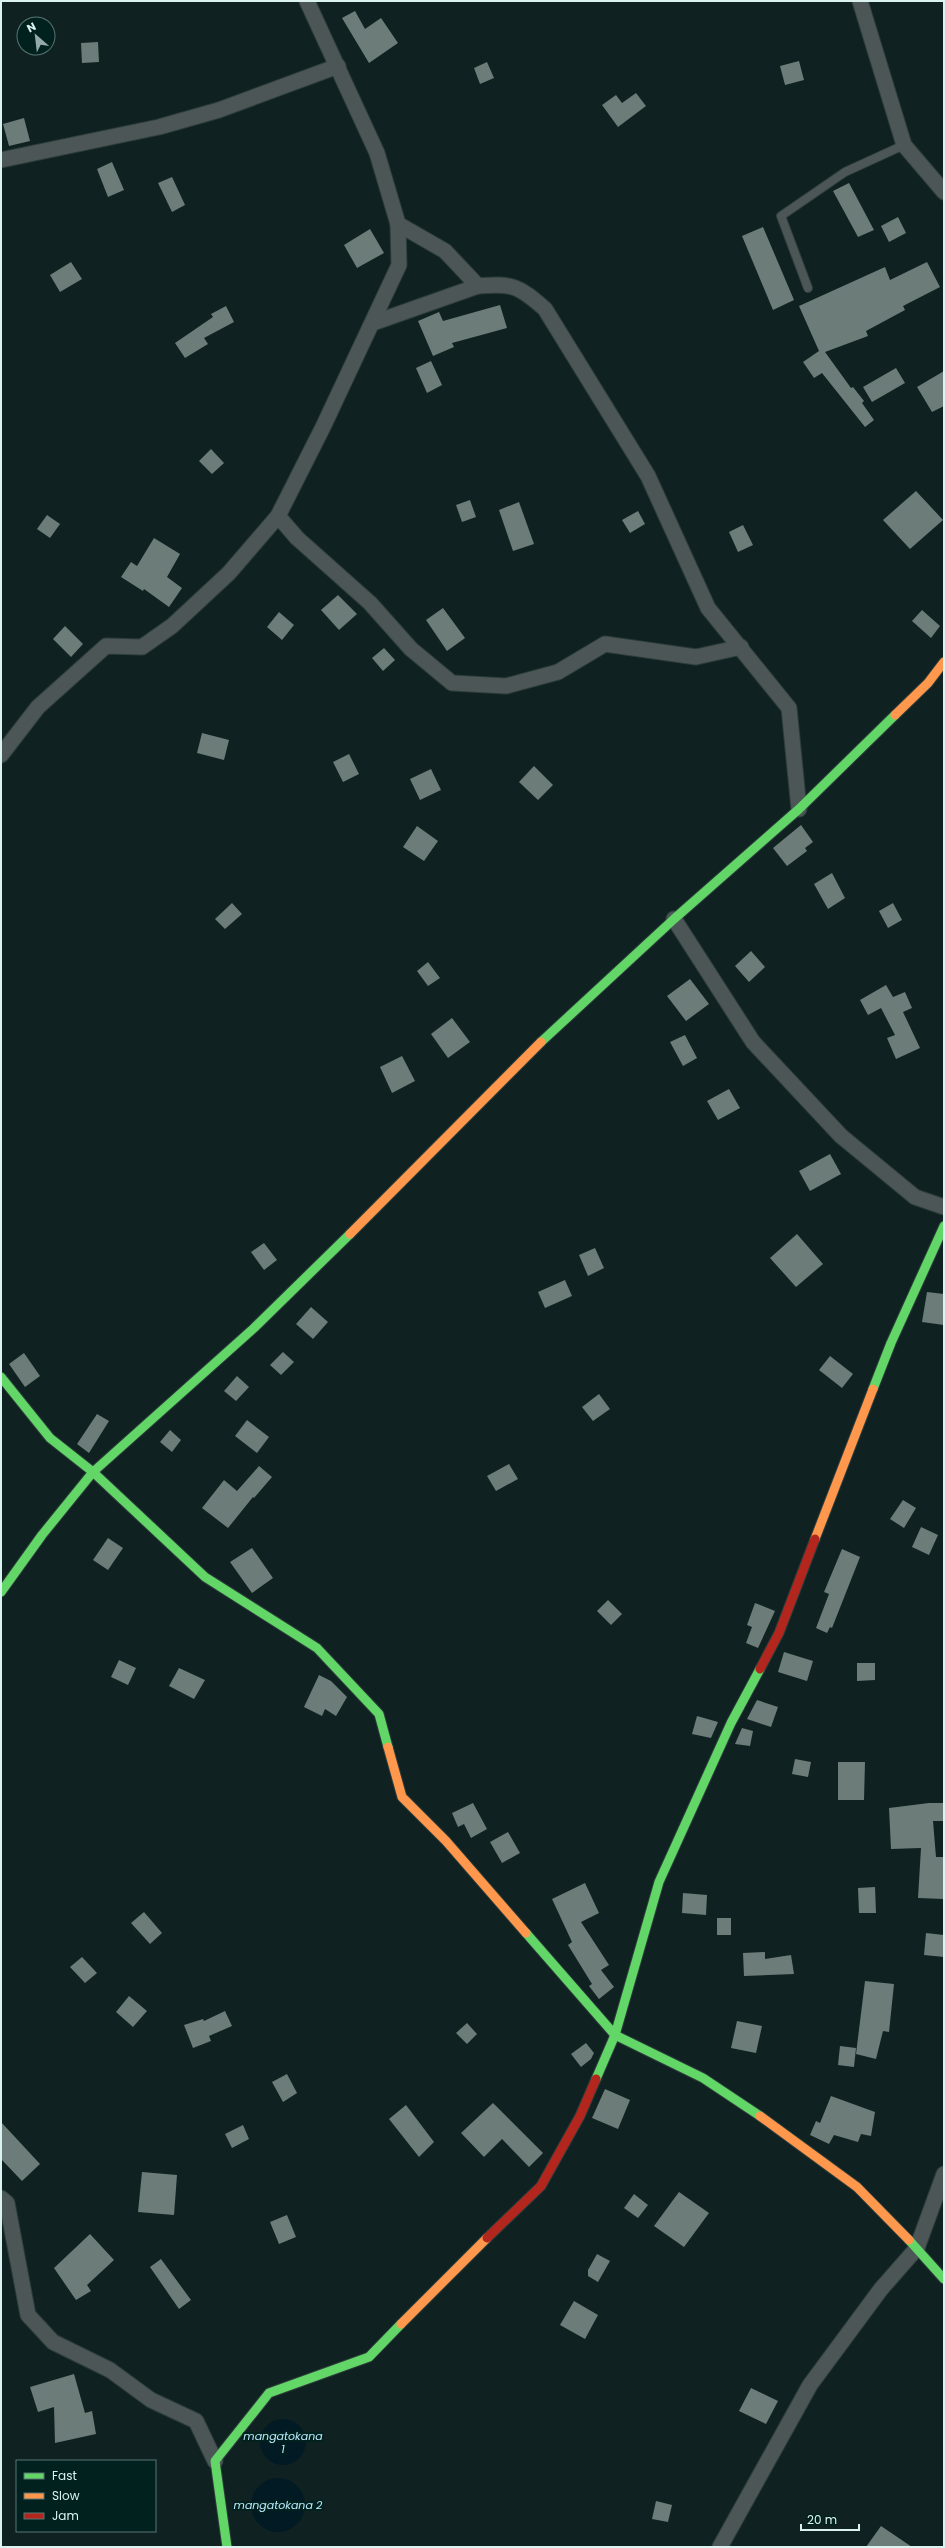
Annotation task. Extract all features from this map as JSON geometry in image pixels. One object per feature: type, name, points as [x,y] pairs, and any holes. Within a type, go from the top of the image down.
[{"type":"street","points":[[1,755],[38,707],[106,646],[142,647],[172,626],[229,573],[278,516],[324,427],[360,344],[373,323],[399,265],[398,224],[376,153],[338,66],[307,1]]},
{"type":"street","points":[[860,1],[904,145],[944,192]]},
{"type":"street","points":[[1,160],[159,127],[219,110],[338,66]]},
{"type":"street","points":[[398,224],[446,251],[478,286]]},
{"type":"street","points":[[373,323],[478,286],[505,284],[527,293],[545,309],[648,476],[708,608],[789,708],[799,809]]},
{"type":"street","points":[[278,516],[297,538],[370,603],[411,649],[452,683],[506,686],[558,672],[605,644],[696,657],[741,647]]},
{"type":"street","points":[[1,1592],[42,1535],[93,1472],[254,1328],[380,1205],[530,1052],[674,919],[799,809],[928,683],[944,662]]},
{"type":"street","points":[[674,919],[753,1042],[840,1136],[916,1197],[944,1207]]},
{"type":"street","points":[[215,2461],[269,2393],[369,2357],[458,2266],[541,2186],[580,2116],[615,2034],[659,1882],[731,1723],[779,1633],[891,1343],[944,1226]]},
{"type":"street","points":[[1,1377],[50,1438],[93,1472],[205,1577],[317,1648],[379,1714],[402,1796],[446,1841],[615,2034],[703,2078],[798,2142],[857,2187],[918,2248],[944,2279]]},
{"type":"street","points":[[720,2547],[810,2385],[881,2288],[918,2248],[944,2174]]},
{"type":"street","points":[[1,2198],[8,2203],[28,2315],[53,2342],[110,2370],[151,2400],[196,2421],[215,2461],[227,2547]]},
{"type":"lane","points":[[808,288],[781,216],[845,172],[904,145]]},
{"type":"water","name":"mangatokana 1","points":[[279,2419],[287,2419],[296,2423],[302,2429],[306,2442],[302,2455],[296,2461],[287,2465],[279,2465],[270,2461],[264,2455],[260,2446],[260,2438],[264,2429],[270,2423]]},
{"type":"water","name":"mangatokana 2","points":[[273,2478],[283,2478],[293,2482],[301,2490],[305,2500],[305,2510],[301,2520],[293,2528],[283,2532],[273,2532],[263,2528],[255,2520],[251,2510],[251,2500],[255,2490],[263,2482]]},
{"type":"building","points":[[355,11],[365,29],[381,18],[398,43],[369,63],[342,18]]},
{"type":"building","points":[[98,42],[99,62],[82,63],[81,43]]},
{"type":"building","points":[[799,61],[804,80],[785,85],[780,66]]},
{"type":"building","points":[[487,62],[494,78],[480,84],[474,68]]},
{"type":"building","points":[[636,93],[646,106],[618,127],[602,105],[616,95],[622,103]]},
{"type":"building","points":[[24,118],[30,141],[9,146],[3,124]]},
{"type":"building","points":[[112,162],[124,190],[108,197],[97,169]]},
{"type":"building","points":[[172,177],[185,205],[172,212],[158,183]]},
{"type":"building","points":[[849,183],[874,230],[858,237],[833,191]]},
{"type":"building","points":[[898,217],[906,233],[889,242],[881,226]]},
{"type":"building","points":[[763,227],[794,300],[773,310],[742,236]]},
{"type":"building","points":[[370,229],[384,253],[357,268],[344,245]]},
{"type":"building","points":[[71,262],[82,279],[60,292],[50,275]]},
{"type":"building","points":[[927,262],[940,287],[903,306],[905,310],[866,331],[868,336],[825,352],[851,388],[853,387],[864,401],[862,403],[874,420],[865,427],[822,373],[814,378],[803,362],[819,351],[799,306],[885,267],[890,280]]},
{"type":"building","points":[[500,305],[507,328],[452,343],[454,347],[433,356],[418,321],[439,312],[443,321]]},
{"type":"building","points":[[226,306],[234,322],[204,338],[208,344],[185,358],[175,343],[213,317],[211,314]]},
{"type":"building","points":[[431,361],[442,385],[427,393],[416,368]]},
{"type":"building","points":[[896,368],[905,383],[872,402],[863,387]]},
{"type":"building","points":[[944,371],[944,406],[932,412],[917,387]]},
{"type":"building","points":[[211,449],[224,463],[212,474],[199,461]]},
{"type":"building","points":[[916,491],[943,520],[910,549],[883,520]]},
{"type":"building","points":[[470,500],[476,517],[462,522],[456,505]]},
{"type":"building","points":[[519,502],[534,544],[513,551],[499,510]]},
{"type":"building","points":[[638,511],[645,524],[630,533],[622,520]]},
{"type":"building","points":[[47,515],[60,524],[50,538],[37,529]]},
{"type":"building","points":[[743,525],[753,545],[738,552],[729,532]]},
{"type":"building","points":[[154,538],[180,554],[167,577],[182,588],[169,607],[144,589],[143,591],[121,577],[131,562],[137,566]]},
{"type":"building","points":[[338,595],[357,614],[339,630],[321,610]]},
{"type":"building","points":[[443,608],[465,638],[447,651],[426,620]]},
{"type":"building","points":[[922,610],[940,626],[931,638],[912,621]]},
{"type":"building","points":[[279,612],[294,625],[282,640],[267,627]]},
{"type":"building","points":[[65,626],[83,644],[71,657],[53,639]]},
{"type":"building","points":[[384,648],[395,660],[383,671],[372,658]]},
{"type":"building","points":[[202,733],[229,740],[224,760],[197,753]]},
{"type":"building","points":[[349,754],[359,774],[343,782],[333,762]]},
{"type":"building","points":[[534,766],[553,785],[538,800],[519,782]]},
{"type":"building","points":[[431,769],[441,790],[420,800],[410,779]]},
{"type":"building","points":[[801,825],[813,842],[805,848],[807,851],[787,866],[773,848]]},
{"type":"building","points":[[417,826],[438,841],[424,861],[403,847]]},
{"type":"building","points":[[832,873],[845,898],[828,909],[814,884]]},
{"type":"building","points":[[232,903],[242,914],[225,929],[215,919]]},
{"type":"building","points":[[893,903],[902,920],[888,928],[879,911]]},
{"type":"building","points":[[751,951],[765,967],[749,982],[735,966]]},
{"type":"building","points":[[428,962],[440,978],[428,986],[417,971]]},
{"type":"building","points":[[690,979],[709,1004],[686,1021],[667,996]]},
{"type":"building","points":[[886,985],[893,997],[905,992],[912,1008],[903,1012],[920,1048],[896,1059],[887,1038],[895,1035],[881,1008],[868,1015],[860,1000]]},
{"type":"building","points":[[452,1018],[470,1042],[448,1058],[431,1034]]},
{"type":"building","points":[[685,1035],[697,1058],[683,1066],[670,1042]]},
{"type":"building","points":[[402,1056],[415,1081],[392,1093],[380,1067]]},
{"type":"building","points":[[729,1089],[740,1108],[718,1120],[707,1101]]},
{"type":"building","points":[[830,1154],[841,1174],[810,1191],[799,1171]]},
{"type":"building","points":[[797,1234],[823,1264],[796,1287],[770,1258]]},
{"type":"building","points":[[264,1243],[277,1260],[264,1270],[251,1252]]},
{"type":"building","points":[[595,1248],[604,1268],[588,1276],[579,1255]]},
{"type":"building","points":[[565,1280],[572,1296],[545,1308],[538,1292]]},
{"type":"building","points":[[927,1292],[944,1294],[944,1325],[922,1322]]},
{"type":"building","points":[[311,1307],[328,1322],[313,1339],[296,1324]]},
{"type":"building","points":[[283,1352],[294,1362],[281,1375],[270,1365]]},
{"type":"building","points":[[24,1353],[40,1376],[25,1387],[9,1364]]},
{"type":"building","points":[[830,1356],[853,1374],[842,1388],[819,1370]]},
{"type":"building","points":[[237,1376],[249,1387],[236,1401],[224,1391]]},
{"type":"building","points":[[599,1394],[610,1409],[593,1421],[582,1407]]},
{"type":"building","points":[[97,1414],[109,1421],[89,1453],[77,1444]]},
{"type":"building","points":[[247,1420],[269,1437],[257,1453],[235,1436]]},
{"type":"building","points":[[170,1430],[181,1440],[172,1452],[160,1442]]},
{"type":"building","points":[[509,1464],[518,1479],[496,1491],[487,1476]]},
{"type":"building","points":[[259,1466],[272,1477],[254,1498],[253,1497],[228,1528],[202,1508],[224,1480],[237,1491]]},
{"type":"building","points":[[903,1500],[916,1508],[904,1528],[890,1519]]},
{"type":"building","points":[[921,1527],[938,1535],[929,1555],[912,1547]]},
{"type":"building","points":[[108,1538],[123,1548],[108,1570],[93,1560]]},
{"type":"building","points":[[252,1548],[273,1578],[252,1593],[230,1562]]},
{"type":"building","points":[[842,1549],[860,1557],[832,1628],[830,1627],[827,1633],[816,1628],[829,1594],[824,1592]]},
{"type":"building","points":[[608,1600],[622,1614],[611,1625],[597,1611]]},
{"type":"building","points":[[755,1603],[775,1611],[758,1648],[746,1643],[752,1627],[747,1625]]},
{"type":"building","points":[[784,1652],[813,1661],[807,1681],[778,1672]]},
{"type":"building","points":[[119,1660],[136,1668],[128,1685],[111,1677]]},
{"type":"building","points":[[857,1663],[875,1663],[875,1680],[857,1681]]},
{"type":"building","points":[[179,1668],[205,1680],[194,1699],[169,1686]]},
{"type":"building","points":[[319,1675],[331,1681],[347,1697],[336,1716],[325,1709],[322,1716],[304,1707]]},
{"type":"building","points":[[757,1700],[778,1707],[771,1727],[747,1719]]},
{"type":"building","points":[[697,1716],[718,1722],[711,1738],[692,1734]]},
{"type":"building","points":[[742,1728],[753,1731],[750,1746],[735,1744]]},
{"type":"building","points":[[795,1759],[811,1762],[808,1777],[792,1774]]},
{"type":"building","points":[[838,1762],[865,1762],[864,1800],[838,1800]]},
{"type":"building","points":[[473,1803],[487,1829],[471,1838],[464,1824],[458,1827],[452,1813]]},
{"type":"building","points":[[929,1803],[944,1803],[944,1821],[933,1821],[936,1857],[944,1857],[944,1899],[918,1898],[921,1848],[891,1849],[889,1808]]},
{"type":"building","points":[[508,1832],[520,1853],[502,1863],[490,1842]]},
{"type":"building","points":[[585,1883],[599,1913],[581,1922],[609,1965],[601,1970],[614,1987],[599,1999],[589,1986],[592,1984],[568,1945],[572,1942],[552,1899]]},
{"type":"building","points":[[875,1887],[876,1913],[859,1913],[858,1888]]},
{"type":"building","points":[[683,1893],[707,1895],[706,1915],[682,1913]]},
{"type":"building","points":[[144,1912],[162,1933],[150,1944],[131,1923]]},
{"type":"building","points":[[717,1918],[731,1918],[731,1935],[717,1935]]},
{"type":"building","points":[[926,1933],[944,1935],[944,1957],[924,1955]]},
{"type":"building","points":[[765,1952],[765,1959],[791,1955],[794,1974],[744,1976],[743,1953]]},
{"type":"building","points":[[82,1957],[97,1973],[85,1983],[70,1967]]},
{"type":"building","points":[[865,1981],[894,1984],[889,2032],[883,2031],[876,2059],[856,2054]]},
{"type":"building","points":[[129,1996],[147,2011],[133,2027],[116,2012]]},
{"type":"building","points":[[225,2011],[232,2026],[209,2036],[211,2041],[193,2048],[184,2025],[203,2019],[204,2021]]},
{"type":"building","points":[[737,2021],[762,2026],[756,2053],[731,2048]]},
{"type":"building","points":[[467,2023],[477,2034],[467,2044],[456,2033]]},
{"type":"building","points":[[586,2043],[594,2053],[591,2059],[581,2067],[571,2054]]},
{"type":"building","points":[[840,2046],[856,2048],[854,2067],[838,2065]]},
{"type":"building","points":[[287,2074],[297,2093],[283,2102],[272,2082]]},
{"type":"building","points":[[605,2089],[630,2100],[618,2129],[592,2118]]},
{"type":"building","points":[[831,2096],[875,2112],[871,2136],[861,2134],[858,2142],[834,2135],[829,2144],[810,2135],[816,2121],[820,2123]]},
{"type":"building","points":[[493,2103],[543,2153],[529,2167],[502,2139],[484,2157],[461,2133]]},
{"type":"building","points":[[406,2105],[434,2142],[419,2157],[389,2119]]},
{"type":"building","points":[[1,2122],[40,2164],[22,2181],[1,2159]]},
{"type":"building","points":[[243,2125],[249,2139],[232,2148],[225,2134]]},
{"type":"building","points":[[142,2172],[177,2175],[174,2215],[138,2212]]},
{"type":"building","points":[[679,2192],[709,2213],[684,2247],[654,2226]]},
{"type":"building","points":[[634,2194],[648,2205],[638,2218],[624,2208]]},
{"type":"building","points":[[287,2215],[296,2237],[279,2244],[270,2222]]},
{"type":"building","points":[[90,2234],[114,2260],[87,2285],[91,2291],[76,2300],[54,2268]]},
{"type":"building","points":[[597,2254],[610,2261],[598,2282],[588,2276],[588,2270]]},
{"type":"building","points":[[161,2259],[191,2300],[179,2309],[150,2267]]},
{"type":"building","points":[[574,2301],[598,2315],[585,2339],[560,2325]]},
{"type":"building","points":[[74,2374],[85,2413],[92,2411],[96,2434],[55,2443],[54,2407],[38,2412],[30,2387]]},
{"type":"building","points":[[751,2388],[778,2401],[766,2424],[739,2411]]},
{"type":"building","points":[[656,2501],[672,2505],[668,2522],[652,2519]]},
{"type":"building","points":[[881,2526],[912,2547],[866,2547]]},
{"type":"traffic: fast","points":[[541,1042],[674,919],[799,809],[895,715]]},
{"type":"traffic: fast","points":[[873,1389],[891,1343],[944,1226]]},
{"type":"traffic: fast","points":[[1,1592],[42,1535],[93,1472],[254,1328],[350,1234]]},
{"type":"traffic: fast","points":[[1,1377],[50,1438],[93,1472],[205,1577],[317,1648],[379,1714],[388,1747]]},
{"type":"traffic: fast","points":[[596,2079],[615,2035],[659,1882],[731,1723],[760,1669]]},
{"type":"traffic: fast","points":[[526,1933],[615,2035],[703,2078],[760,2116]]},
{"type":"traffic: fast","points":[[909,2240],[944,2279]]},
{"type":"traffic: fast","points":[[227,2547],[215,2461],[269,2393],[369,2357],[401,2324]]},
{"type":"traffic: slow","points":[[895,715],[928,683],[944,662]]},
{"type":"traffic: slow","points":[[350,1234],[541,1042]]},
{"type":"traffic: slow","points":[[815,1539],[873,1389]]},
{"type":"traffic: slow","points":[[388,1747],[402,1797],[446,1841],[526,1933]]},
{"type":"traffic: slow","points":[[760,2116],[857,2187],[909,2240]]},
{"type":"traffic: slow","points":[[401,2324],[487,2238]]},
{"type":"traffic: jam","points":[[760,1669],[779,1633],[815,1539]]},
{"type":"traffic: jam","points":[[487,2238],[541,2186],[580,2116],[596,2079]]}]
